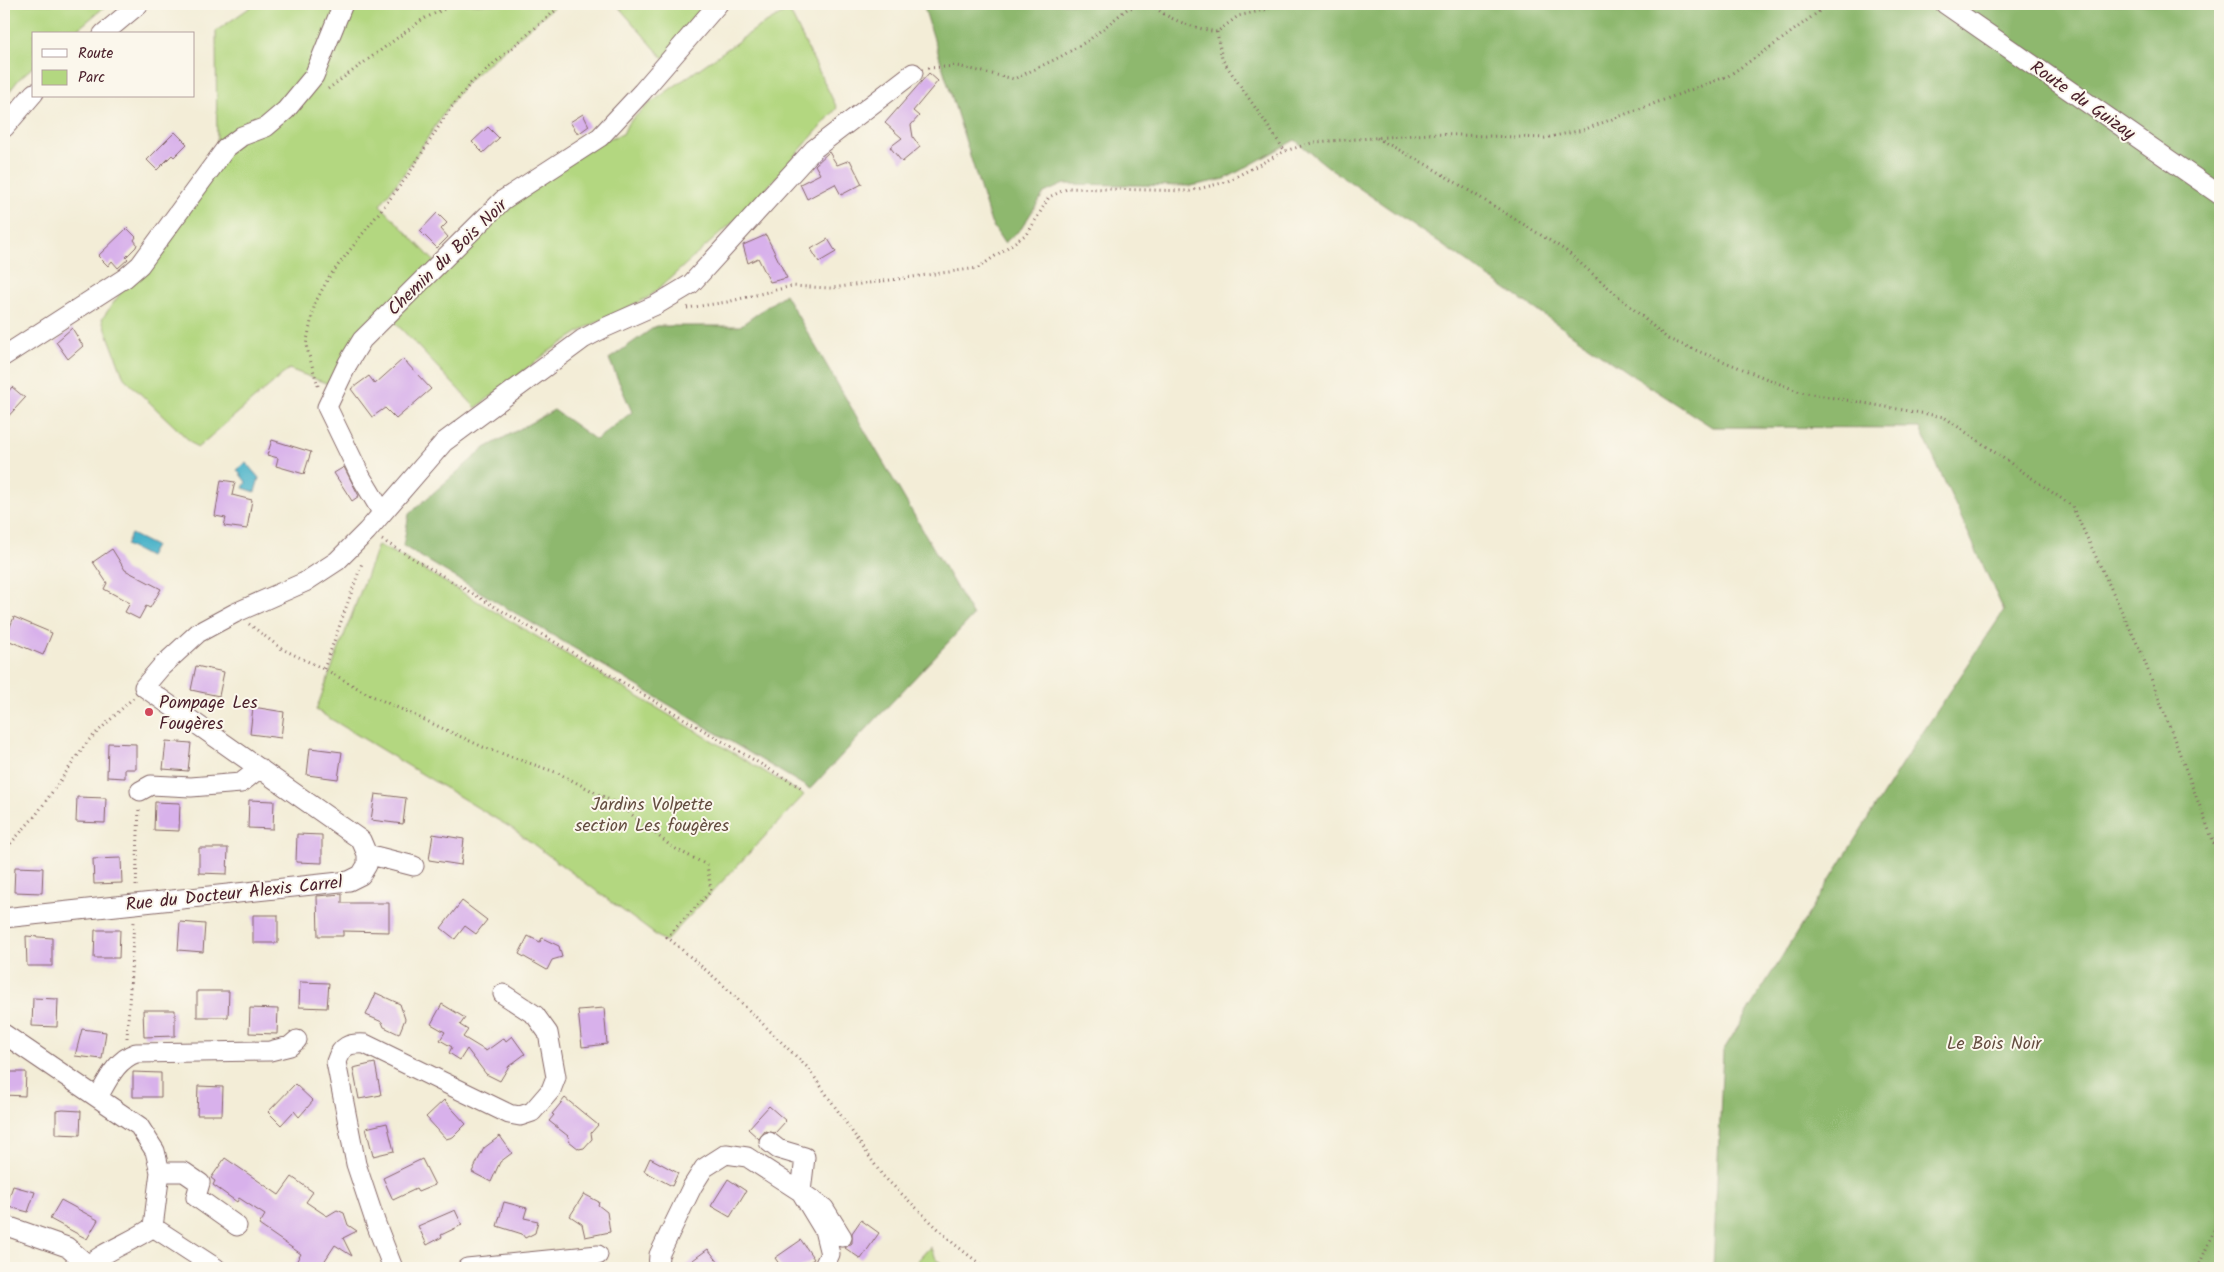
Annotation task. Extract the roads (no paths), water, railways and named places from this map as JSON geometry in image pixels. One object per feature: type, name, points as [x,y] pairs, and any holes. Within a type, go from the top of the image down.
[{"type":"street","points":[[105,32],[139,4]]},
{"type":"street","points":[[4,356],[125,278],[140,265],[226,148],[242,136],[266,127],[286,110],[314,76],[343,4]]},
{"type":"street","name":"Chemin du Bois Noir","points":[[382,512],[361,477],[327,407],[348,363],[362,340],[503,200],[600,137],[642,92],[718,4]]},
{"type":"street","name":"Route du Guizay","points":[[1945,4],[2220,195]]},
{"type":"street","points":[[414,866],[367,854],[361,840],[144,687],[161,667],[198,633],[235,613],[304,582],[336,561],[367,531],[444,442],[583,339],[656,305],[691,284],[814,148],[913,73]]},
{"type":"street","points":[[4,128],[32,95]]},
{"type":"street","points":[[140,791],[150,784],[191,787],[241,784],[260,768]]},
{"type":"street","name":"Rue du Docteur Alexis Carrel","points":[[4,918],[349,881],[361,875],[367,865],[367,854]]},
{"type":"street","points":[[394,1268],[376,1224],[356,1164],[336,1062],[339,1052],[344,1046],[365,1044],[508,1114],[520,1116],[532,1112],[551,1090],[556,1077],[548,1033],[534,1015],[504,994]]},
{"type":"street","points":[[4,1034],[139,1126],[155,1151],[160,1172],[153,1227],[86,1267],[67,1247],[4,1225]]},
{"type":"street","points":[[98,1097],[115,1068],[126,1056],[136,1053],[270,1051],[290,1046],[297,1040]]},
{"type":"street","points":[[769,1142],[778,1149],[805,1157],[801,1192],[824,1230],[830,1254],[823,1268]]},
{"type":"street","points":[[658,1268],[659,1255],[692,1187],[704,1168],[726,1154],[746,1156],[824,1208],[842,1237]]},
{"type":"street","points":[[160,1172],[184,1172],[200,1183],[196,1197],[237,1226]]},
{"type":"street","points":[[153,1227],[216,1268]]},
{"type":"street","points":[[468,1268],[598,1255]]},
{"type":"water","points":[[246,463],[259,478],[255,492],[243,488],[246,482],[237,470]]},
{"type":"water","points":[[131,534],[155,546],[149,557],[126,545]]},
{"type":"place","name":"Pompage Les Fougères","points":[[149,712]]},
{"type":"park label","name":"Jardins Volpette section Les fougères","points":[[652,814]]},
{"type":"park label","name":"Le Bois Noir","points":[[1994,1043]]}]
